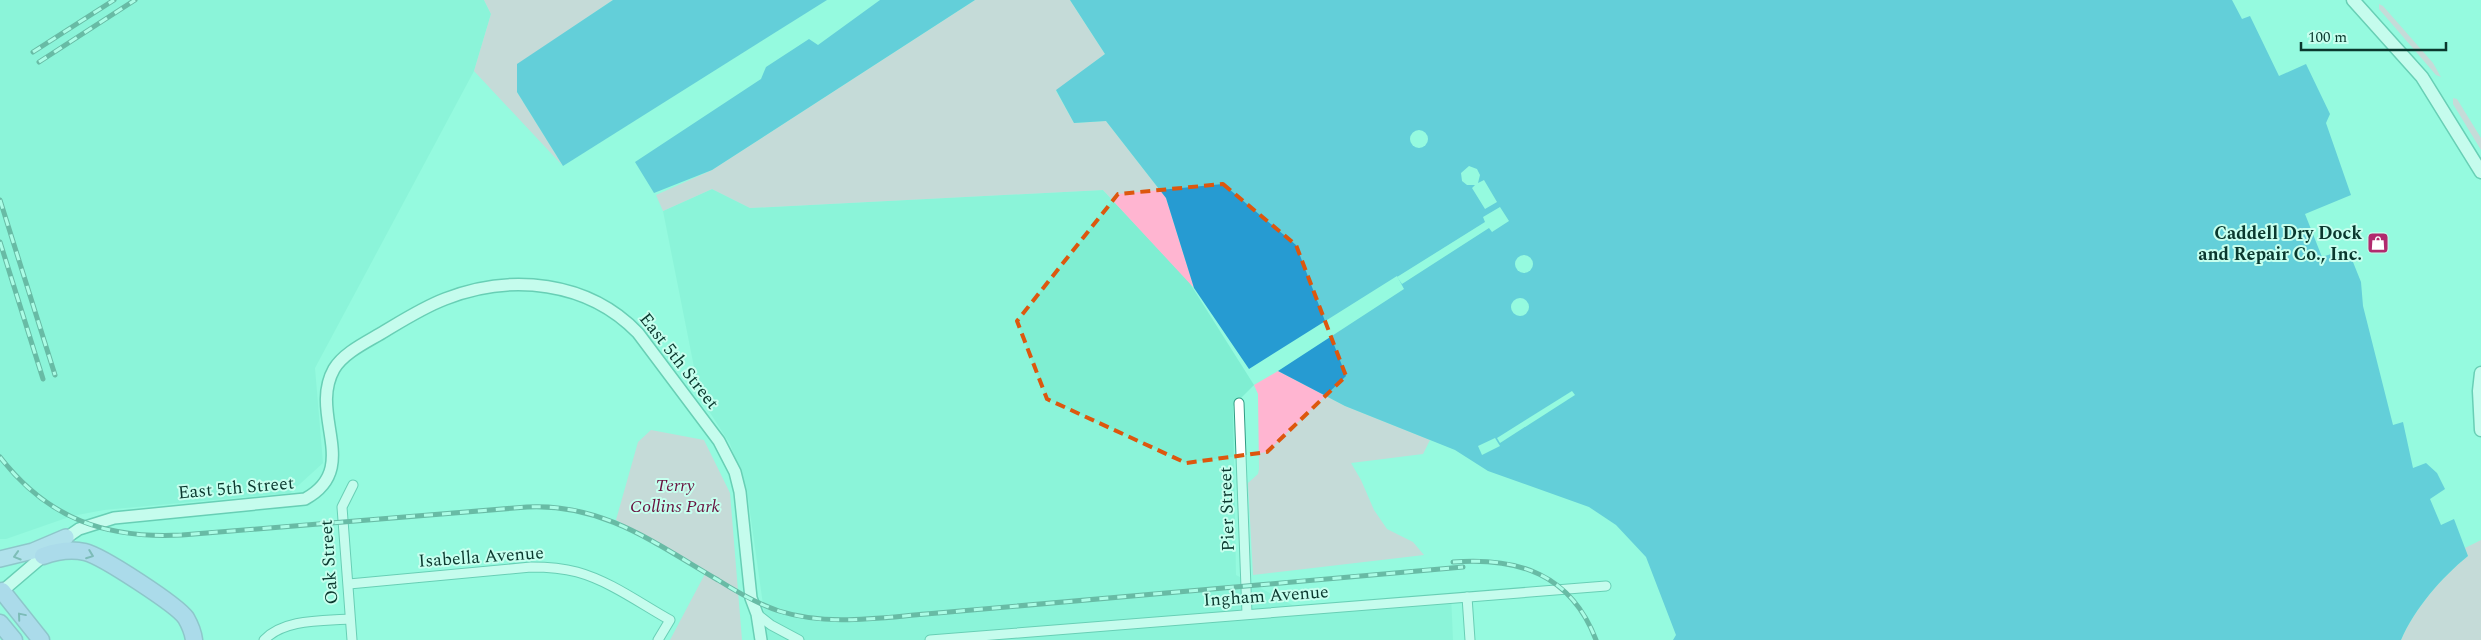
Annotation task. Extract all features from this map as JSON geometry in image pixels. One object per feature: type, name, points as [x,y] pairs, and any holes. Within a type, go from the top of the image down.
[{"type":"highway","points":[[0,559],[33,550],[66,536]]},
{"type":"highway","points":[[44,556],[72,550],[87,553],[104,561],[172,605],[186,617],[194,640]]},
{"type":"highway","points":[[1,591],[41,640]]},
{"type":"highway","points":[[0,623],[14,640]]},
{"type":"main road","points":[[2353,0],[2422,77],[2481,172]]},
{"type":"main road","points":[[2481,373],[2479,391],[2481,430]]},
{"type":"street","name":"East 5th Street","points":[[1,591],[66,536],[94,523],[114,518],[289,502],[305,499],[316,493],[327,483],[331,474],[332,459],[326,386],[335,367],[350,352],[417,311],[445,299],[470,290],[499,285],[528,284],[556,287],[584,296],[606,306],[623,317],[638,333],[719,441],[735,472],[740,492],[750,590],[757,614],[760,640]]},
{"type":"street","name":"Pier Street","points":[[1239,403],[1248,614]]},
{"type":"street","name":"Oak Street","points":[[352,640],[342,507],[353,485]]},
{"type":"street","name":"Isabella Avenue","points":[[349,584],[531,567],[555,568],[578,572],[599,580],[670,620],[658,640]]},
{"type":"street","name":"Ingham Avenue","points":[[930,640],[1606,586]]},
{"type":"street","points":[[1467,597],[1470,640]]},
{"type":"street","points":[[757,614],[771,625],[799,640]]},
{"type":"street","points":[[264,640],[281,629],[303,623],[349,619]]},
{"type":"highlighted area","points":[[1223,184],[1296,245],[1346,376],[1267,452],[1186,463],[1047,399],[1017,321],[1118,194]]},
{"type":"shaded area","points":[[0,0],[484,0],[491,14],[474,71],[315,368],[323,463],[290,493],[104,510],[72,516],[6,539],[0,539]]},
{"type":"shaded area","points":[[712,189],[750,208],[1103,190],[1189,282],[1254,385],[1233,406],[1236,575],[1296,607],[1451,594],[1453,640],[768,640],[747,491],[730,444],[700,397],[663,211]]},
{"type":"green space","points":[[484,0],[613,0],[517,65],[517,92],[563,166],[474,71],[491,14]]},
{"type":"green space","points":[[975,0],[1070,0],[1105,54],[1056,91],[1074,123],[1106,121],[1166,198],[1194,288],[1103,190],[750,208],[712,189],[663,211],[656,195],[712,170]]},
{"type":"green space","points":[[2379,4],[2383,6],[2433,63],[2441,77],[2436,75],[2379,9]]},
{"type":"green space","points":[[2453,98],[2457,99],[2481,138],[2481,150],[2453,104]]},
{"type":"green space","points":[[1278,371],[1345,406],[1430,440],[1423,454],[1351,463],[1361,480],[1374,510],[1387,529],[1413,542],[1424,555],[1253,575],[1248,483],[1258,474],[1259,469],[1258,394],[1254,385]]},
{"type":"green space","name":"Terry Collins Park","points":[[651,430],[704,440],[730,493],[742,640],[670,640],[706,572],[616,520],[638,442]]},
{"type":"green space","points":[[2481,540],[2481,640],[2401,640],[2421,605],[2448,574],[2468,556],[2465,548]]},
{"type":"water","points":[[613,0],[827,0],[563,166],[517,92],[517,64]]},
{"type":"water","points":[[880,0],[975,0],[712,170],[654,193],[635,162],[761,79],[766,67],[809,39],[818,45]]},
{"type":"water","points":[[1070,0],[2232,0],[2242,19],[2250,16],[2279,76],[2306,64],[2330,114],[2326,123],[2351,195],[2305,214],[2322,257],[2343,250],[2349,252],[2361,282],[2363,306],[2393,425],[2403,422],[2413,468],[2426,463],[2437,473],[2445,489],[2430,499],[2441,525],[2454,519],[2468,556],[2448,574],[2421,605],[2401,640],[1673,640],[1676,635],[1646,557],[1616,525],[1589,507],[1488,471],[1455,450],[1345,406],[1278,371],[1404,289],[1397,276],[1249,369],[1194,288],[1166,198],[1106,121],[1074,123],[1056,90],[1105,54]]},
{"type":"pier","points":[[1419,130],[1425,133],[1428,139],[1425,145],[1419,148],[1413,145],[1410,139],[1413,133]]},
{"type":"pier","points":[[1469,166],[1477,169],[1480,175],[1478,183],[1484,180],[1497,202],[1485,209],[1472,188],[1475,185],[1467,185],[1462,181],[1461,173]]},
{"type":"pier","points":[[1500,207],[1509,221],[1492,232],[1489,228],[1402,284],[1397,277],[1485,222],[1483,217]]},
{"type":"pier","points":[[1524,255],[1530,258],[1533,264],[1530,270],[1524,273],[1518,270],[1515,264],[1518,258]]},
{"type":"pier","points":[[1520,298],[1526,301],[1529,307],[1526,313],[1520,316],[1514,313],[1511,307],[1514,301]]},
{"type":"pier","points":[[1572,391],[1575,395],[1500,443],[1497,438]]},
{"type":"pier","points":[[1495,438],[1500,446],[1482,455],[1478,446]]},
{"type":"railway","points":[[33,52],[114,0]]},
{"type":"railway","points":[[39,62],[135,0]]},
{"type":"railway","points":[[0,200],[55,375]]},
{"type":"railway","points":[[0,242],[43,379]]},
{"type":"railway","points":[[0,457],[18,478],[38,496],[59,510],[80,521],[128,533],[182,535],[527,507],[554,508],[580,512],[628,528],[763,605],[797,616],[834,620],[889,617],[1463,567]]},
{"type":"railway","points":[[1453,562],[1477,561],[1499,563],[1520,567],[1540,574],[1557,585],[1572,599],[1585,617],[1596,640]]},
{"type":"place","name":"Caddell Dry Dock and Repair Co., Inc.","points":[[2378,243]]}]
